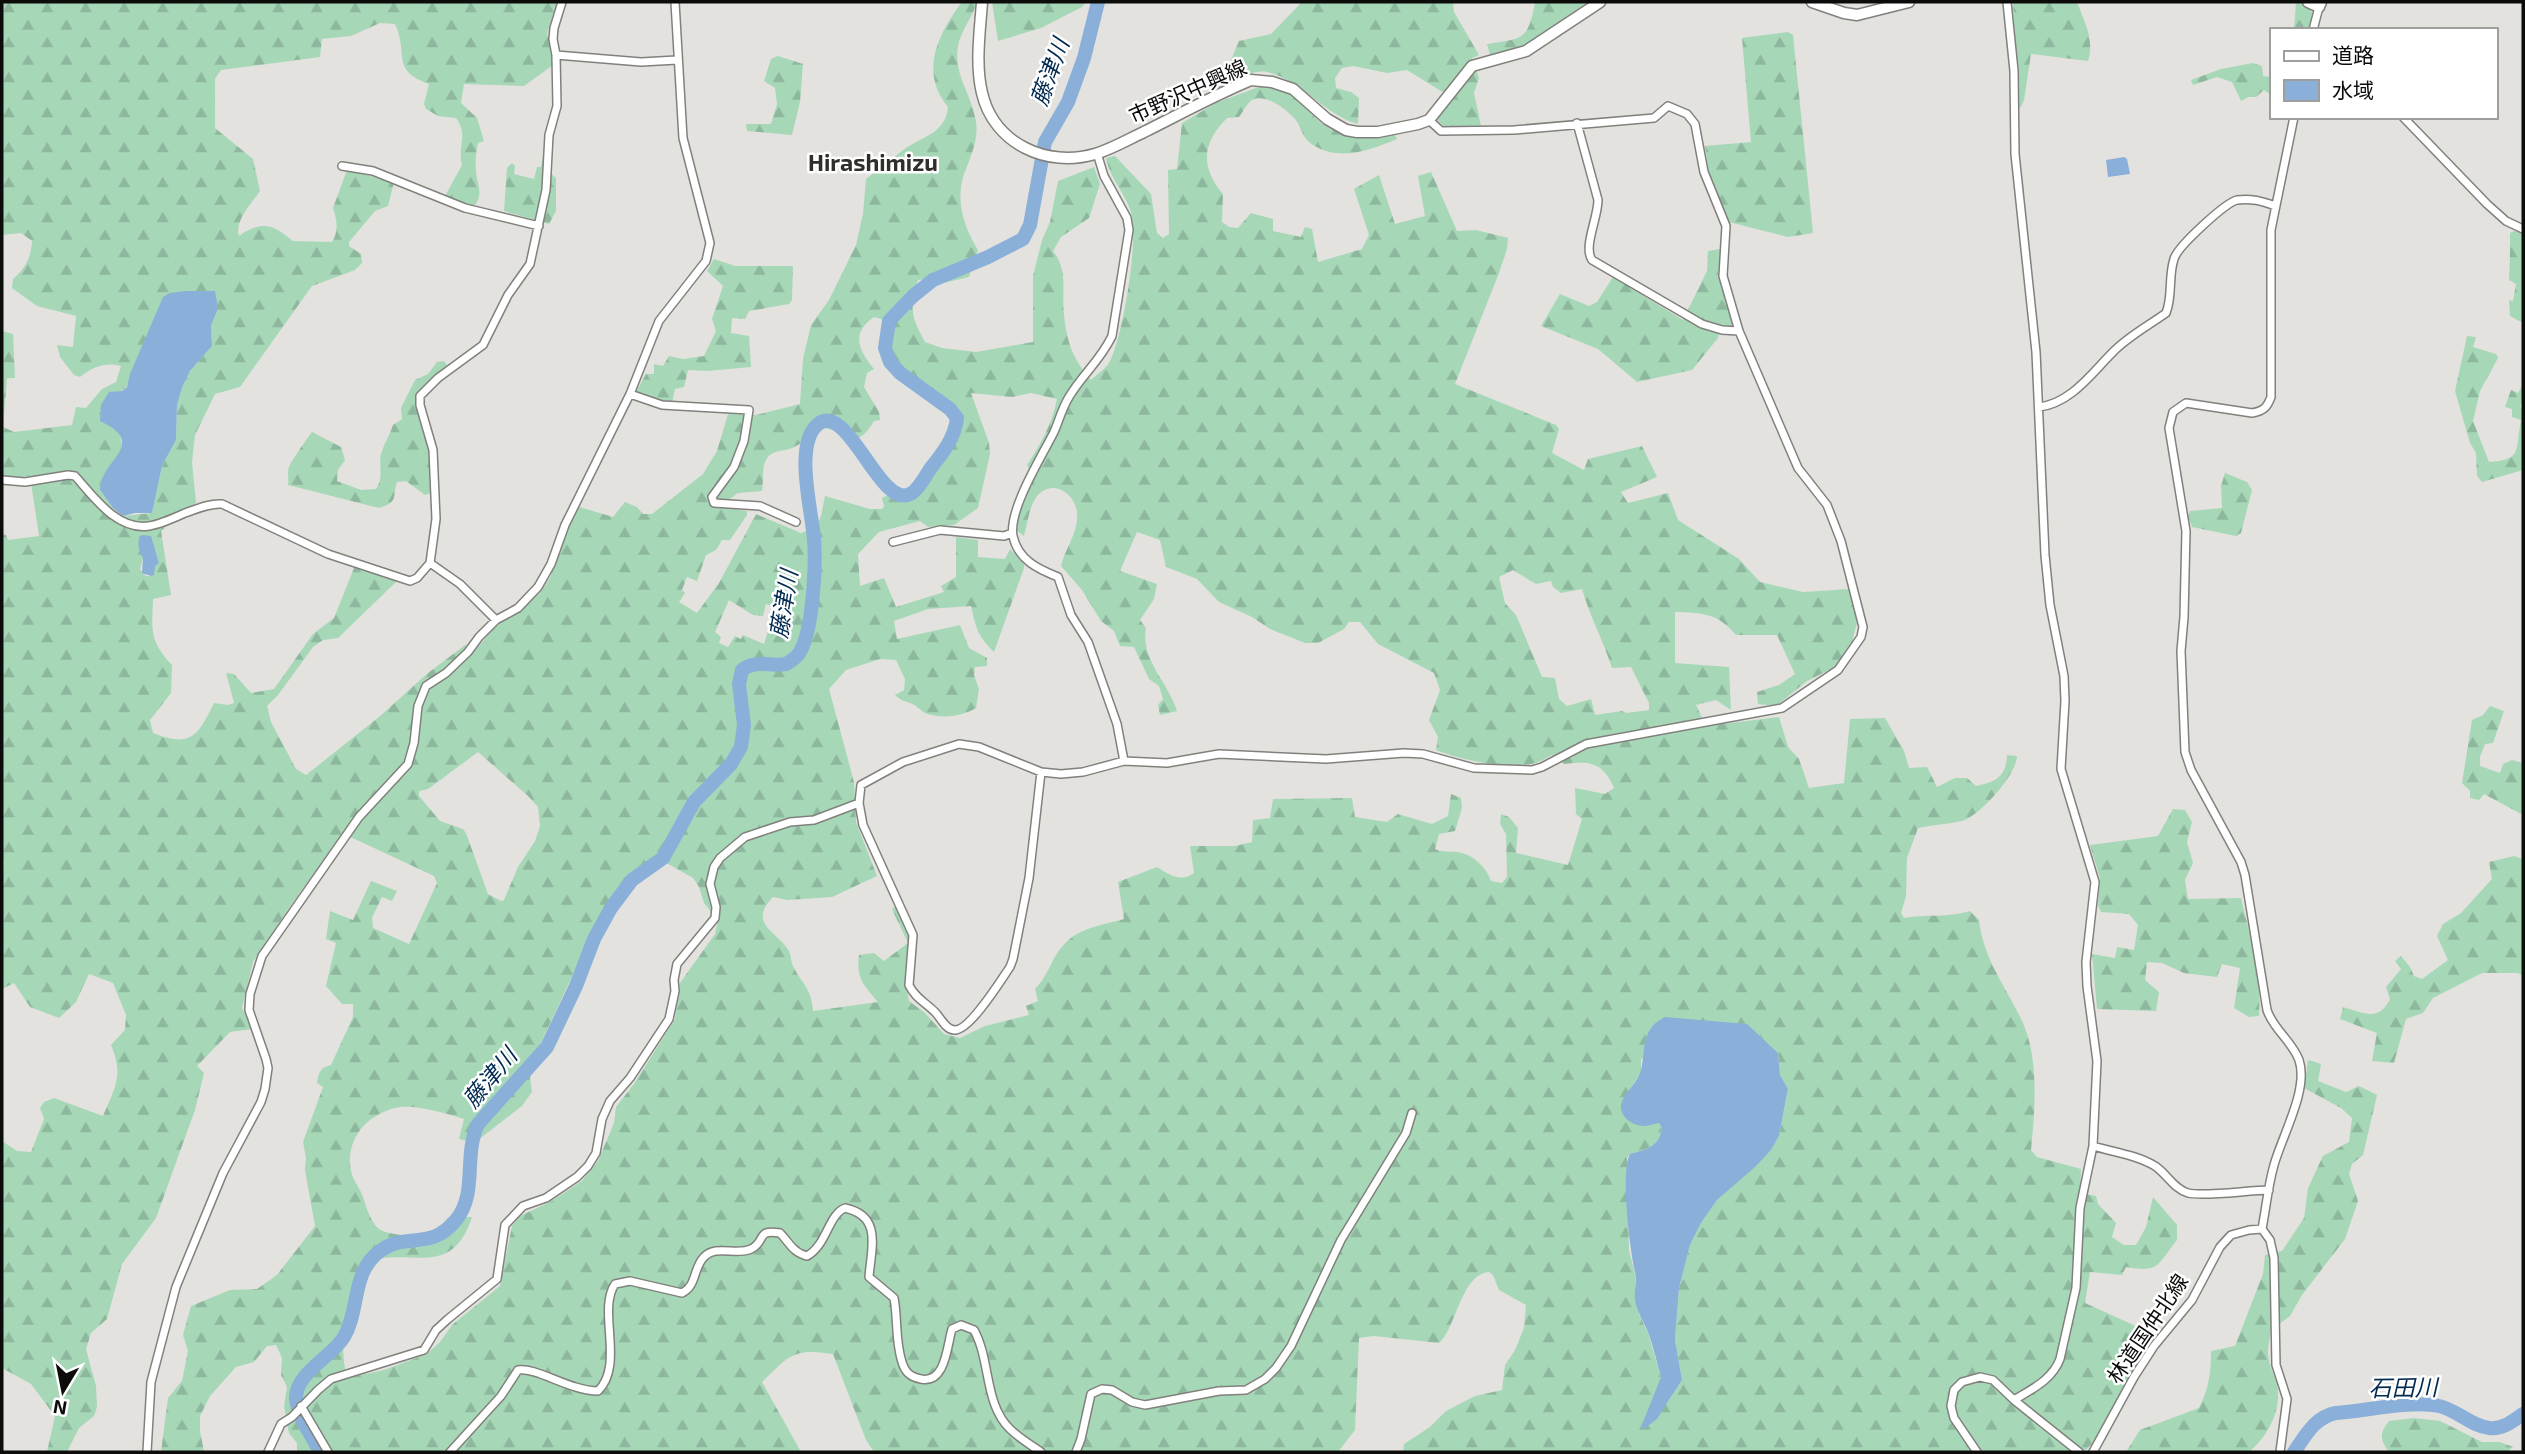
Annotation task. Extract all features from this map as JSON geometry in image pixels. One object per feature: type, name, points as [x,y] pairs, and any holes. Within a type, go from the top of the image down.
[{"type":"main road","name":"市野沢中興線","points":[[982,2],[979,65],[982,92],[992,119],[1008,137],[1025,149],[1059,158],[1070,159],[1097,153],[1251,80],[1272,82],[1293,89],[1327,119],[1346,130],[1378,132],[1429,120]]},
{"type":"main road","points":[[1429,120],[1472,66],[1489,59],[1526,51],[1600,2]]},
{"type":"main road","points":[[1812,2],[1857,15],[1909,2]]},
{"type":"main road","points":[[2308,2],[2320,4]]},
{"type":"street","points":[[2,481],[17,483],[75,476],[111,513],[122,522],[135,526],[158,524],[206,505],[222,504],[328,554],[410,581],[417,578],[430,563],[436,519],[433,450],[420,405],[420,396],[438,378],[483,345],[508,295],[530,264],[546,190],[550,157],[549,135],[557,106],[554,28],[562,2]]},
{"type":"street","points":[[147,1452],[151,1382],[176,1287],[223,1173],[261,1102],[265,1089],[268,1068],[249,1010],[250,995],[262,956],[359,817],[408,764],[414,743],[418,706],[426,686],[446,673],[496,620],[519,608],[538,587],[551,564],[565,525],[630,394],[659,321],[706,261],[709,253],[710,243],[683,138],[675,2]]},
{"type":"street","points":[[2007,2],[2014,71],[2015,154],[2036,352],[2045,555],[2050,605],[2064,676],[2061,769],[2095,882],[2086,962],[2097,1061],[2093,1146],[2080,1208],[2076,1288],[2060,1359],[2056,1370],[2045,1380],[2014,1400]]},
{"type":"street","points":[[2314,28],[2320,4]]},
{"type":"street","points":[[556,55],[641,62],[677,60]]},
{"type":"street","points":[[1041,772],[1029,878],[1013,959],[969,1024],[957,1031],[950,1030],[909,985],[914,935],[863,825],[859,803],[861,785],[903,762],[951,746],[971,745],[1041,772],[1061,774],[1083,772],[1124,761],[1167,763],[1219,754],[1326,760],[1404,753],[1423,754],[1474,768],[1532,770],[1586,744],[1782,708],[1838,670],[1861,637],[1863,627],[1841,541],[1827,505],[1798,468],[1739,331],[1723,276],[1726,226],[1704,172],[1695,124],[1687,114],[1668,106],[1654,118],[1514,130],[1441,131],[1429,120]]},
{"type":"street","points":[[2280,1452],[2287,1399],[2276,1365],[2274,1258],[2270,1240],[2262,1229],[2279,1147],[2299,1091],[2300,1062],[2294,1049],[2269,1017],[2241,862],[2191,770],[2185,752],[2180,651],[2184,617],[2186,531],[2169,428],[2173,412],[2186,403],[2252,413],[2269,404],[2271,230],[2294,119]]},
{"type":"street","points":[[2405,119],[2487,204],[2506,221],[2523,229]]},
{"type":"street","points":[[1577,124],[1598,200],[1598,212],[1588,249],[1592,260],[1702,324],[1722,330],[1739,331]]},
{"type":"street","points":[[1097,153],[1104,176],[1128,218],[1129,230],[1112,336],[1105,351],[1068,399],[1025,489],[1012,534],[1024,559],[1058,577],[1071,615],[1088,642],[1117,724],[1124,761]]},
{"type":"street","points":[[342,166],[373,171],[465,208],[539,226]]},
{"type":"street","points":[[2039,407],[2061,401],[2094,375],[2114,351],[2166,313],[2172,262],[2176,254],[2182,244],[2226,205],[2236,200],[2255,199],[2274,206]]},
{"type":"street","points":[[630,394],[662,405],[749,410],[744,442],[734,467],[712,497],[714,503],[760,506],[796,522]]},
{"type":"street","points":[[892,542],[940,530],[1004,536],[1012,534]]},
{"type":"street","points":[[430,563],[460,584],[496,620]]},
{"type":"street","points":[[268,1452],[281,1424],[292,1417],[318,1390],[343,1374],[424,1350],[436,1330],[497,1279],[505,1225],[523,1206],[546,1198],[588,1166],[596,1153],[602,1119],[610,1101],[630,1078],[669,1019],[676,991],[674,980],[677,964],[715,918],[716,907],[710,884],[714,867],[720,858],[745,837],[790,822],[814,820],[859,803]]},
{"type":"street","points":[[1076,1452],[1082,1439],[1091,1394],[1095,1390],[1112,1390],[1132,1402],[1145,1405],[1219,1391],[1246,1390],[1265,1379],[1276,1368],[1291,1346],[1341,1240],[1406,1133],[1412,1113]]},
{"type":"street","points":[[2093,1146],[2145,1161],[2158,1168],[2178,1189],[2187,1193],[2269,1190]]},
{"type":"street","points":[[450,1452],[501,1395],[518,1370],[530,1370],[566,1386],[591,1391],[597,1391],[604,1385],[610,1353],[610,1299],[615,1284],[630,1281],[682,1293],[688,1291],[699,1262],[706,1254],[715,1250],[732,1253],[749,1250],[755,1247],[761,1235],[768,1231],[780,1233],[793,1250],[807,1256],[818,1247],[837,1212],[845,1208],[854,1210],[866,1219],[872,1229],[869,1277],[894,1298],[899,1350],[907,1373],[926,1380],[933,1376],[946,1358],[952,1329],[961,1325],[974,1330],[986,1361],[994,1402],[1001,1417],[1010,1429],[1041,1452]]},
{"type":"street","name":"林道国仲北線","points":[[2094,1452],[2134,1377],[2161,1336],[2192,1300],[2220,1247],[2231,1235],[2262,1229]]},
{"type":"street","points":[[1977,1452],[1951,1413],[1954,1390],[1969,1378],[1986,1377],[2079,1452]]},
{"type":"street","points":[[301,1406],[328,1452]]},
{"type":"green space","points":[[2,2],[557,2],[547,33],[553,65],[524,86],[464,84],[461,103],[477,118],[484,141],[477,146],[479,195],[472,208],[445,196],[462,165],[460,124],[456,118],[438,116],[426,109],[424,104],[429,84],[417,79],[405,67],[395,24],[380,23],[351,36],[322,39],[320,57],[221,70],[215,79],[215,128],[253,159],[260,191],[241,218],[239,236],[254,228],[267,226],[293,241],[332,242],[337,225],[333,208],[347,170],[394,182],[388,206],[375,211],[349,242],[349,246],[361,254],[362,263],[355,270],[312,286],[240,387],[215,394],[195,435],[192,462],[196,503],[161,531],[171,595],[153,599],[153,627],[159,649],[172,665],[171,693],[150,720],[153,733],[166,737],[185,739],[192,736],[203,724],[214,703],[234,703],[226,673],[234,674],[251,693],[274,689],[313,634],[334,618],[354,568],[376,570],[398,580],[338,638],[323,640],[313,647],[267,706],[271,722],[296,769],[306,775],[465,645],[475,651],[493,629],[539,594],[550,578],[576,506],[613,517],[625,502],[637,507],[643,514],[652,514],[703,474],[717,451],[728,414],[756,415],[800,404],[803,359],[811,325],[829,300],[856,245],[863,214],[866,179],[909,146],[931,134],[946,116],[948,107],[939,94],[933,67],[939,40],[962,2],[976,2],[960,40],[957,56],[960,75],[974,112],[977,129],[960,194],[962,214],[978,250],[969,277],[943,283],[918,280],[913,298],[914,319],[925,342],[942,348],[976,352],[1033,342],[1033,276],[1042,240],[1050,222],[1058,181],[1094,167],[1100,184],[1089,218],[1061,237],[1053,251],[1063,274],[1064,315],[1072,350],[1091,380],[1102,371],[1110,361],[1120,331],[1133,243],[1131,212],[1106,158],[1115,156],[1151,194],[1157,233],[1163,238],[1169,234],[1168,170],[1177,169],[1182,123],[1216,103],[1264,85],[1290,94],[1322,124],[1343,135],[1367,137],[1394,133],[1397,139],[1376,147],[1334,153],[1310,143],[1298,123],[1277,104],[1258,98],[1252,100],[1239,117],[1227,118],[1209,146],[1207,155],[1210,174],[1223,194],[1222,222],[1229,227],[1238,228],[1251,213],[1273,219],[1273,231],[1301,237],[1305,227],[1312,229],[1318,262],[1362,249],[1369,235],[1354,189],[1379,175],[1395,224],[1425,216],[1418,176],[1431,172],[1457,231],[1476,230],[1508,238],[1499,273],[1455,384],[1556,425],[1559,429],[1552,453],[1584,470],[1588,459],[1642,446],[1657,477],[1621,492],[1628,503],[1668,493],[1678,520],[1739,559],[1760,582],[1803,592],[1851,589],[1858,619],[1851,646],[1837,666],[1807,681],[1776,706],[1758,704],[1757,692],[1779,685],[1795,674],[1777,635],[1736,635],[1716,618],[1675,612],[1675,663],[1729,667],[1731,710],[1716,700],[1696,705],[1706,726],[1779,717],[1788,747],[1799,759],[1809,788],[1844,783],[1850,719],[1885,718],[1904,751],[1909,768],[1927,767],[1937,787],[1955,778],[1967,778],[1976,786],[1989,783],[2005,769],[2007,755],[2017,756],[2004,783],[1970,818],[1918,828],[1907,858],[1906,896],[1901,913],[1904,918],[1970,911],[1979,920],[1985,948],[2023,1023],[2032,1053],[2035,1085],[2031,1150],[2037,1157],[2081,1169],[2080,1193],[2096,1196],[2098,1204],[2116,1223],[2112,1237],[2124,1245],[2136,1245],[2146,1227],[2153,1197],[2177,1225],[2177,1240],[2152,1268],[2126,1267],[2122,1275],[2090,1272],[2085,1303],[2149,1332],[2152,1342],[2119,1396],[2099,1436],[2086,1450],[2079,1452],[1403,1452],[1404,1444],[1430,1427],[1446,1411],[1475,1396],[1502,1390],[1505,1365],[1524,1328],[1526,1305],[1499,1290],[1489,1272],[1472,1282],[1439,1343],[1374,1336],[1359,1338],[1355,1430],[1338,1452],[874,1452],[866,1440],[833,1354],[809,1352],[786,1360],[762,1382],[801,1452],[297,1452],[297,1443],[289,1433],[284,1406],[287,1387],[281,1375],[282,1358],[276,1345],[267,1346],[254,1362],[236,1367],[210,1396],[200,1416],[204,1452],[161,1452],[168,1398],[182,1381],[188,1351],[183,1335],[191,1306],[230,1290],[257,1289],[277,1275],[315,1226],[303,1142],[323,1087],[317,1083],[319,1073],[331,1065],[353,1017],[353,1004],[342,1004],[326,986],[336,943],[326,939],[330,911],[353,920],[371,881],[397,891],[392,901],[382,897],[372,918],[373,928],[409,944],[437,883],[434,876],[344,834],[297,896],[253,962],[242,1008],[253,1029],[230,1032],[197,1066],[204,1073],[195,1110],[156,1218],[122,1264],[107,1319],[91,1333],[86,1349],[96,1386],[97,1407],[94,1416],[79,1428],[67,1452],[47,1452],[55,1416],[31,1384],[2,1368],[2,1141],[17,1151],[31,1152],[44,1119],[40,1108],[44,1102],[54,1098],[103,1116],[114,1089],[117,1073],[111,1045],[125,1030],[126,1015],[113,983],[89,974],[76,1002],[59,1018],[30,1007],[14,983],[2,989],[2,534],[6,535],[8,540],[39,536],[30,476],[2,476],[2,331],[13,334],[15,378],[7,378],[3,427],[14,432],[72,425],[76,407],[86,408],[102,389],[116,382],[121,366],[105,365],[80,377],[74,375],[60,357],[57,345],[73,347],[76,316],[37,306],[12,288],[13,279],[27,262],[32,241],[21,233],[2,235]],"holes":[[[160,305],[214,319],[211,326],[212,346],[190,371],[182,388],[177,405],[176,440],[162,466],[152,513],[123,516],[113,508],[100,490],[111,464],[121,452],[121,439],[114,427],[115,393],[128,384]],[[874,317],[891,322],[887,349],[897,367],[926,392],[955,411],[957,432],[944,456],[916,492],[906,498],[890,494],[882,498],[882,509],[870,509],[825,496],[816,527],[801,533],[756,514],[719,583],[697,613],[679,602],[685,593],[682,590],[687,577],[697,581],[706,555],[716,550],[722,540],[730,540],[747,515],[747,511],[727,508],[727,501],[738,493],[762,491],[764,466],[770,455],[792,448],[825,428],[831,429],[848,442],[861,437],[874,421],[880,420],[879,412],[864,387],[867,373],[874,369],[861,349],[859,336]],[[971,393],[1012,397],[1031,393],[1057,399],[1045,434],[1027,465],[1034,478],[1018,512],[1016,530],[1024,536],[1031,507],[1041,492],[1054,488],[1072,498],[1077,520],[1061,566],[1082,590],[1101,621],[1114,631],[1120,646],[1134,647],[1149,679],[1159,686],[1163,699],[1158,705],[1160,715],[1177,711],[1151,660],[1145,639],[1146,628],[1140,620],[1154,599],[1157,584],[1120,571],[1137,532],[1160,540],[1166,567],[1197,579],[1219,602],[1252,617],[1270,629],[1305,643],[1318,643],[1344,629],[1349,622],[1360,622],[1378,644],[1434,673],[1440,690],[1429,720],[1438,737],[1436,750],[1471,760],[1507,765],[1534,763],[1552,755],[1564,764],[1588,763],[1600,768],[1614,788],[1605,794],[1575,788],[1576,814],[1582,819],[1568,865],[1516,853],[1518,828],[1509,817],[1501,814],[1500,824],[1506,834],[1507,877],[1502,883],[1491,881],[1483,866],[1469,856],[1435,849],[1439,834],[1455,831],[1462,808],[1461,798],[1451,794],[1448,816],[1432,824],[1398,814],[1387,822],[1355,817],[1352,798],[1273,799],[1270,818],[1253,820],[1252,842],[1235,846],[1190,846],[1194,873],[1189,876],[1175,876],[1157,867],[1118,882],[1124,919],[1086,930],[1063,946],[1035,989],[1038,1001],[1026,1006],[1029,1015],[985,1026],[960,1038],[944,1034],[925,1013],[909,1001],[906,988],[910,933],[896,906],[892,909],[908,943],[884,961],[874,953],[859,955],[860,976],[878,1002],[813,1011],[809,992],[793,966],[789,951],[763,921],[766,906],[773,897],[787,900],[832,897],[877,876],[856,822],[854,782],[829,689],[846,670],[880,659],[896,660],[905,679],[904,690],[895,695],[900,699],[925,713],[938,716],[957,715],[976,708],[979,689],[974,675],[975,667],[987,666],[987,658],[969,648],[960,625],[897,639],[894,621],[928,609],[971,606],[978,631],[994,652],[1024,568],[1024,564],[1010,549],[1005,559],[978,557],[978,540],[956,537],[956,577],[941,586],[944,592],[896,607],[884,578],[860,586],[858,554],[879,532],[920,521],[928,527],[954,525],[978,508],[990,454],[989,443]],[[155,549],[159,563],[155,565],[151,576],[146,576],[140,569],[143,558]],[[1513,570],[1536,584],[1551,581],[1553,587],[1561,593],[1582,589],[1612,668],[1631,667],[1649,703],[1649,710],[1595,715],[1591,699],[1567,706],[1559,699],[1555,678],[1542,677],[1516,615],[1505,603],[1499,577]],[[729,600],[753,615],[763,616],[766,604],[775,607],[764,644],[743,635],[741,639],[735,636],[728,647],[719,643],[721,637],[715,632]],[[478,752],[538,807],[540,826],[535,841],[518,867],[504,900],[488,894],[463,829],[440,821],[419,796],[419,791],[428,789]],[[656,857],[693,878],[704,903],[718,921],[715,934],[680,983],[675,1019],[634,1084],[616,1107],[614,1123],[598,1161],[582,1181],[550,1202],[520,1216],[512,1226],[500,1286],[452,1325],[427,1354],[384,1370],[347,1378],[343,1349],[346,1319],[365,1262],[382,1258],[428,1258],[441,1255],[453,1249],[463,1237],[472,1217],[448,1218],[432,1235],[397,1234],[379,1229],[370,1216],[352,1173],[351,1149],[360,1130],[385,1111],[411,1107],[464,1119],[459,1139],[474,1143],[522,1106],[532,1092],[530,1078],[537,1051],[603,911],[629,877]],[[1747,1025],[1778,1053],[1780,1075],[1788,1090],[1779,1136],[1771,1150],[1717,1200],[1690,1245],[1679,1288],[1675,1340],[1682,1380],[1667,1404],[1659,1384],[1661,1377],[1648,1333],[1635,1300],[1635,1274],[1629,1250],[1627,1158],[1630,1154],[1647,1149],[1655,1143],[1662,1128],[1659,1123],[1622,1101],[1641,1072],[1641,1059]]]},
{"type":"green space","points":[[992,2],[1086,2],[1082,7],[1041,28],[998,41]]},
{"type":"green space","points":[[1302,2],[1453,2],[1454,12],[1479,55],[1472,58],[1479,78],[1474,93],[1481,126],[1445,127],[1437,120],[1454,95],[1441,91],[1407,70],[1387,73],[1353,66],[1342,68],[1335,78],[1336,88],[1351,92],[1359,98],[1358,124],[1334,113],[1291,82],[1267,72],[1252,73],[1217,88],[1210,89],[1204,83],[1231,60],[1239,41],[1271,34]]},
{"type":"green space","points":[[1535,2],[1588,2],[1523,48],[1490,55],[1487,44],[1516,38],[1526,31]]},
{"type":"green space","points":[[2013,2],[2077,2],[2088,31],[2090,46],[2088,61],[2031,54],[2024,100],[2018,108]]},
{"type":"green space","points":[[2296,2],[2308,7],[2312,13],[2309,28],[2294,28]]},
{"type":"green space","points":[[1788,32],[1793,35],[1813,233],[1788,237],[1729,222],[1709,173],[1705,146],[1751,142],[1742,38]]},
{"type":"green space","points":[[778,56],[803,64],[800,102],[792,135],[747,131],[746,124],[771,124],[777,104],[775,88],[764,81],[771,59]]},
{"type":"green space","points":[[2253,63],[2262,66],[2263,76],[2270,77],[2270,94],[2264,90],[2256,97],[2241,101],[2232,82],[2217,77],[2193,85],[2191,80],[2221,69]]},
{"type":"green space","points":[[545,144],[546,169],[556,178],[556,211],[549,224],[504,211],[507,168],[512,163],[515,166],[514,174],[534,179],[537,167],[541,167]]},
{"type":"green space","points":[[2510,233],[2523,233],[2523,323],[2510,316],[2509,300],[2513,301],[2516,284],[2509,280]]},
{"type":"green space","points":[[1720,249],[1718,277],[1736,323],[1734,327],[1721,326],[1718,338],[1692,370],[1637,382],[1598,349],[1541,326],[1560,294],[1589,306],[1597,302],[1613,277],[1683,320],[1707,271],[1708,251]]},
{"type":"green space","points":[[714,259],[735,266],[793,266],[792,300],[789,304],[749,311],[745,319],[732,318],[731,333],[749,336],[751,367],[688,370],[684,387],[675,389],[672,403],[654,400],[636,392],[646,374],[654,374],[654,364],[663,366],[669,356],[683,359],[704,356],[716,331],[712,319],[723,286],[707,271]]},
{"type":"green space","points":[[2467,336],[2476,337],[2473,347],[2496,354],[2498,358],[2480,391],[2473,421],[2489,462],[2508,459],[2516,452],[2521,420],[2512,417],[2512,409],[2505,407],[2511,390],[2518,393],[2523,384],[2520,407],[2523,408],[2523,470],[2482,482],[2477,476],[2476,453],[2470,443],[2455,391]]},
{"type":"green space","points":[[444,361],[446,368],[419,391],[417,400],[430,450],[431,493],[425,495],[406,481],[397,482],[394,499],[379,508],[288,485],[289,467],[312,432],[341,447],[345,460],[338,470],[337,481],[361,490],[376,489],[380,480],[382,451],[393,425],[402,419],[401,408],[415,380],[428,374],[437,362]]},
{"type":"green space","points":[[2225,473],[2247,482],[2252,490],[2241,533],[2236,536],[2192,527],[2188,516],[2190,511],[2222,508],[2221,486]]},
{"type":"green space","points":[[2490,706],[2504,711],[2493,743],[2485,744],[2480,766],[2500,773],[2503,764],[2512,760],[2523,763],[2523,815],[2484,794],[2479,800],[2470,798],[2470,791],[2462,783],[2472,720],[2483,715]]},
{"type":"green space","points":[[2173,809],[2185,810],[2192,822],[2187,842],[2193,863],[2185,880],[2188,899],[2241,898],[2257,972],[2259,1016],[2249,1017],[2234,1008],[2240,968],[2222,964],[2217,977],[2184,973],[2162,963],[2147,962],[2145,980],[2159,992],[2156,1011],[2097,1009],[2092,954],[2115,958],[2117,947],[2134,950],[2138,925],[2129,914],[2101,912],[2098,905],[2100,878],[2090,845],[2158,836]]},
{"type":"green space","points":[[2514,856],[2523,859],[2523,976],[2518,973],[2482,973],[2433,998],[2423,1013],[2406,1019],[2394,1063],[2372,1061],[2377,1033],[2340,1019],[2343,1007],[2370,1014],[2381,1011],[2390,999],[2386,987],[2401,969],[2395,961],[2401,956],[2414,976],[2422,979],[2448,960],[2437,936],[2443,924],[2461,913],[2492,879],[2489,862]]},
{"type":"green space","points":[[2308,1060],[2321,1064],[2318,1081],[2346,1092],[2359,1086],[2377,1095],[2363,1155],[2352,1164],[2349,1174],[2358,1201],[2345,1239],[2302,1295],[2290,1316],[2271,1330],[2268,1356],[2278,1394],[2268,1431],[2249,1452],[2126,1452],[2140,1430],[2199,1408],[2209,1380],[2211,1351],[2235,1346],[2263,1274],[2265,1255],[2282,1251],[2304,1218],[2308,1188],[2323,1156],[2349,1142],[2352,1118],[2341,1108],[2304,1088]]},
{"type":"green space","points":[[2414,1418],[2440,1421],[2482,1442],[2500,1442],[2513,1447],[2507,1452],[2389,1452],[2382,1436],[2389,1421]]},
{"type":"water","points":[[2124,157],[2127,159],[2130,174],[2108,177],[2106,160]]},
{"type":"water","points":[[185,291],[215,291],[218,308],[211,326],[212,346],[190,371],[182,388],[177,405],[176,440],[162,466],[152,513],[123,516],[113,508],[100,490],[102,479],[122,445],[121,438],[114,430],[100,421],[101,405],[109,392],[122,391],[127,387],[163,297]]},
{"type":"water","points":[[142,535],[151,536],[159,563],[151,576],[142,573],[143,558],[138,543]]},
{"type":"water","points":[[1665,1017],[1747,1024],[1778,1053],[1780,1075],[1788,1089],[1779,1136],[1771,1150],[1717,1200],[1690,1245],[1679,1288],[1675,1340],[1682,1380],[1657,1419],[1644,1429],[1641,1427],[1661,1377],[1651,1340],[1635,1300],[1636,1275],[1629,1230],[1626,1177],[1630,1154],[1647,1149],[1655,1143],[1662,1128],[1659,1123],[1643,1126],[1634,1124],[1623,1114],[1621,1106],[1640,1073],[1647,1035],[1656,1022]]},
{"type":"waterway","name":"藤津川","points":[[320,1452],[299,1413],[297,1390],[308,1373],[344,1337],[364,1270],[380,1251],[390,1245],[437,1236],[456,1220],[467,1198],[471,1149],[478,1124],[547,1047],[576,986],[594,939],[611,908],[632,880],[663,858],[694,802],[731,764],[741,747],[744,725],[739,684],[742,670],[757,664],[786,664],[801,650],[811,612],[814,579],[814,539],[805,463],[810,435],[817,425],[828,421],[840,427],[887,486],[899,495],[910,494],[916,490],[951,439],[957,418],[950,409],[900,373],[890,362],[885,348],[889,321],[933,280],[1023,239],[1030,225],[1045,142],[1068,102],[1084,58],[1098,2]]},
{"type":"waterway","name":"石田川","points":[[2294,1452],[2322,1418],[2336,1413],[2428,1404],[2446,1408],[2482,1427],[2494,1428],[2523,1414]]},
{"type":"district","name":"Hirashimizu","points":[[873,163]]}]
